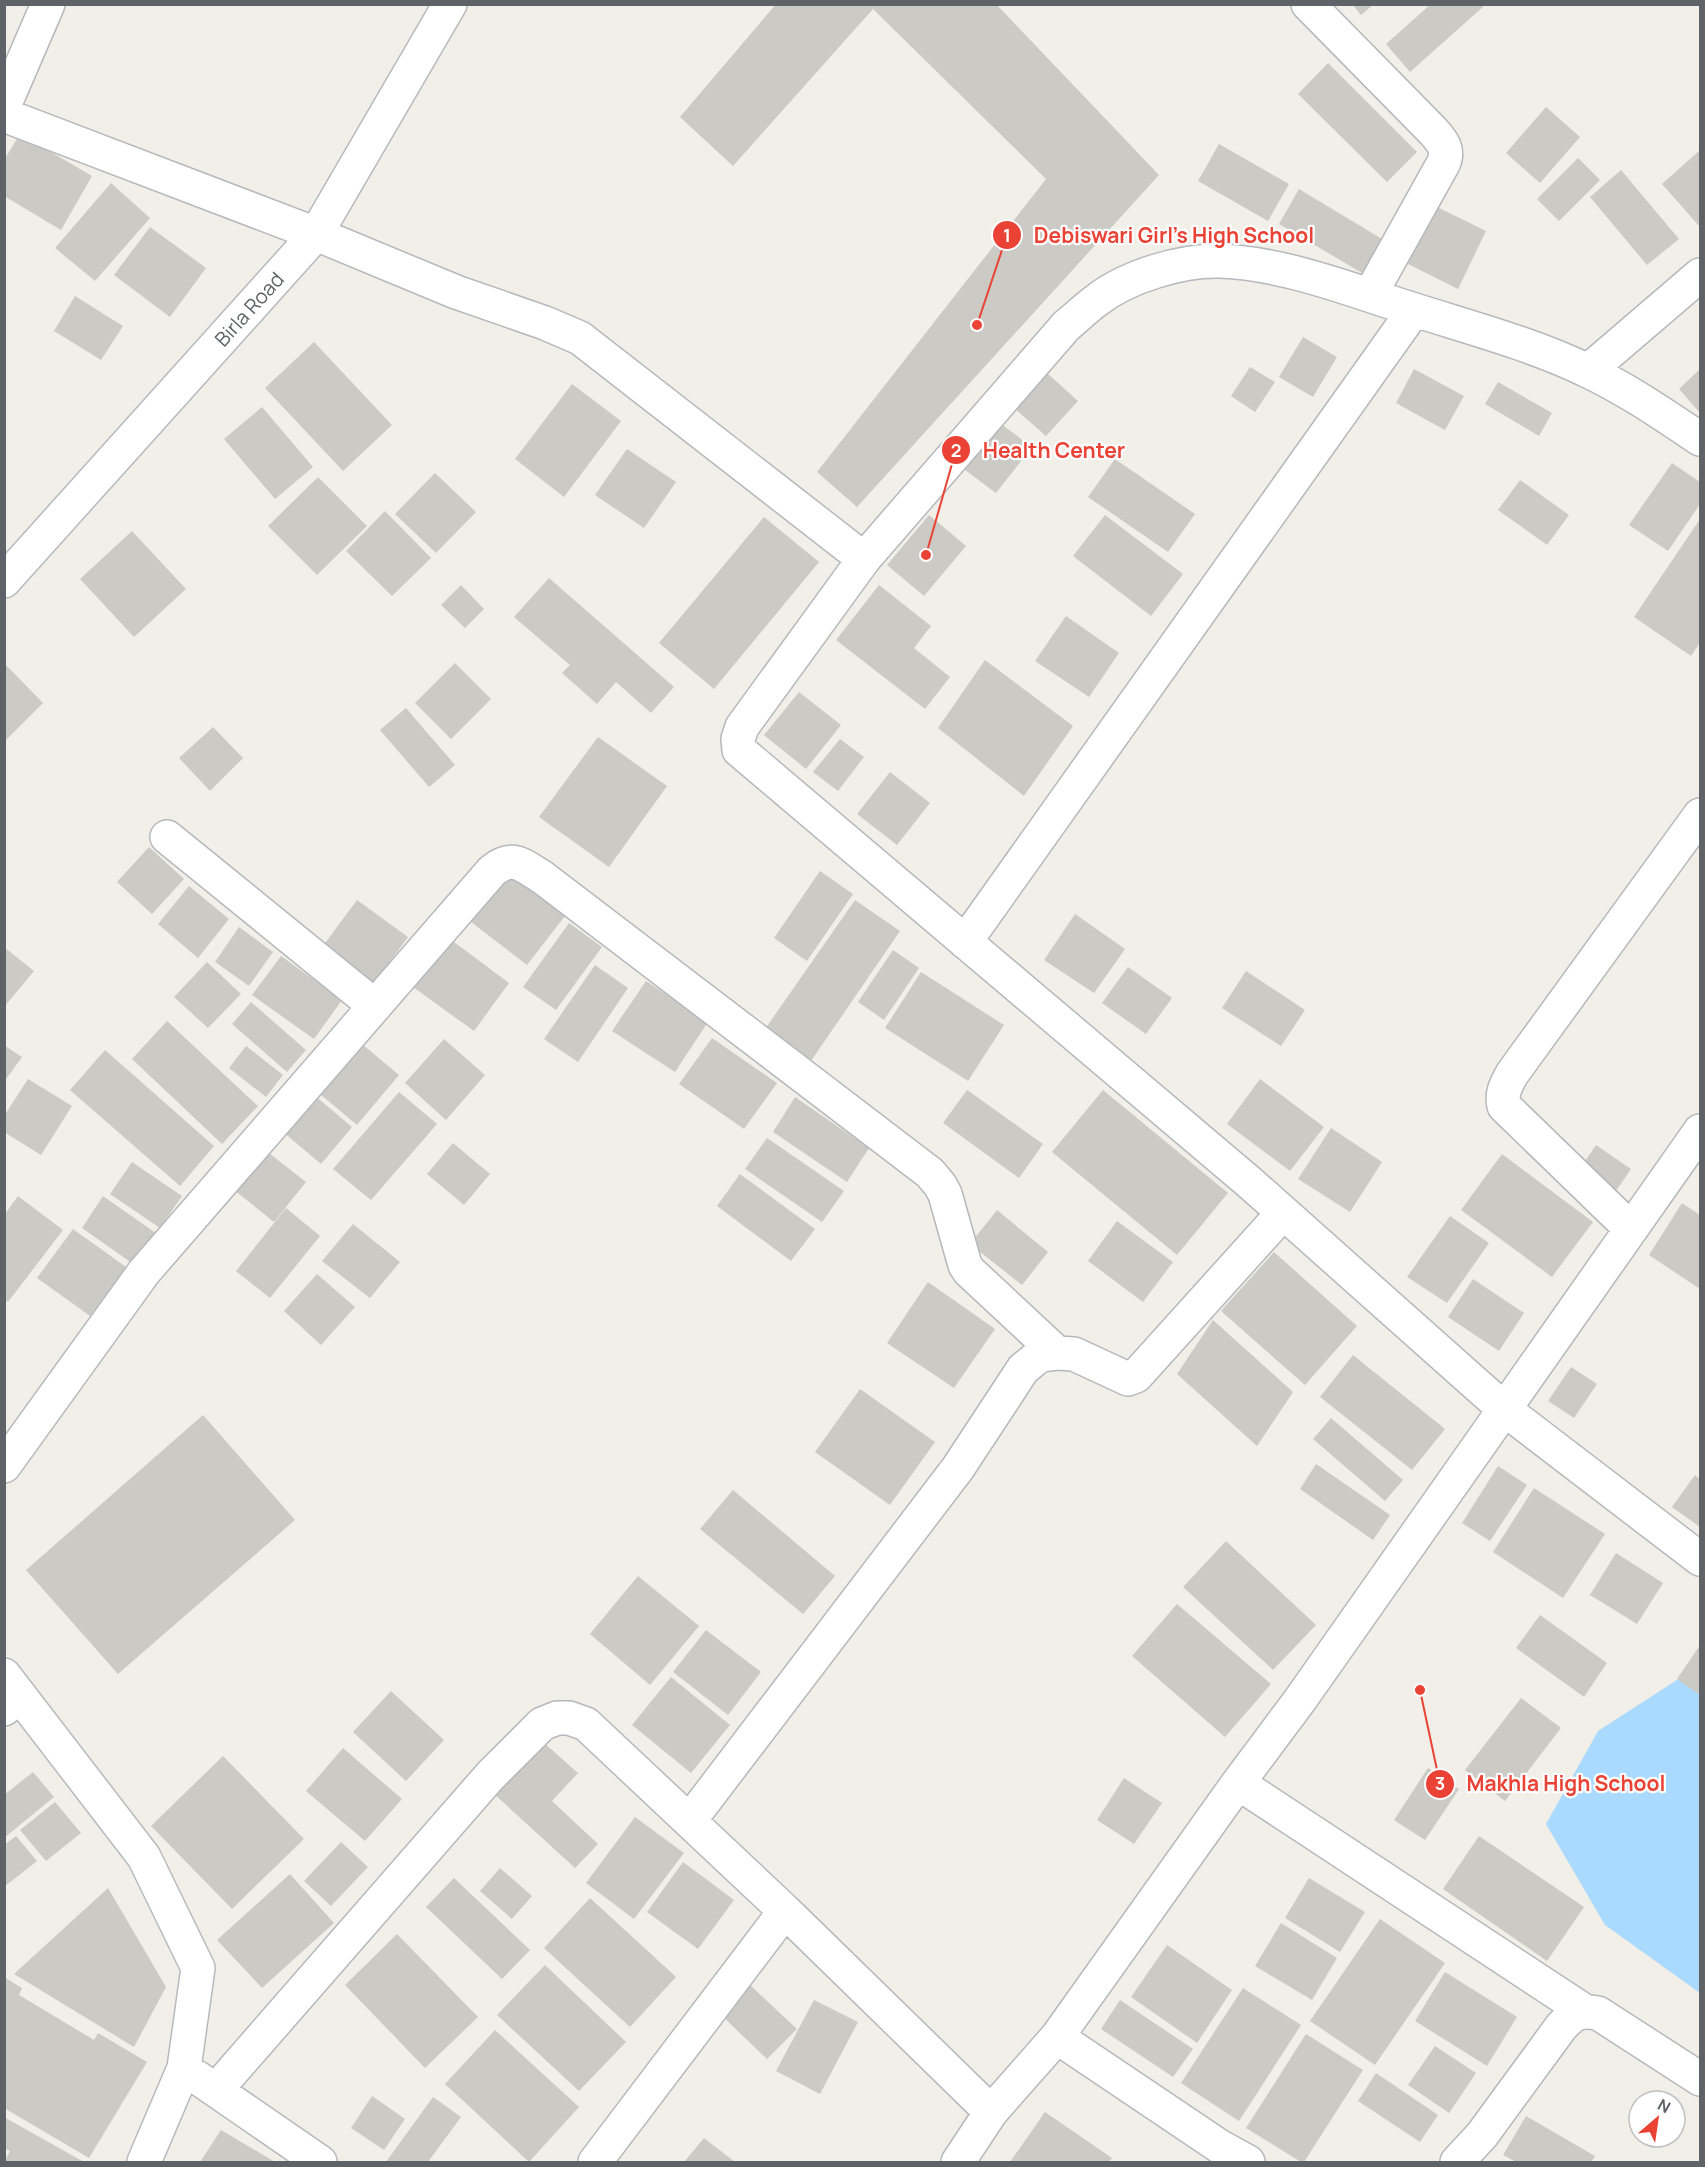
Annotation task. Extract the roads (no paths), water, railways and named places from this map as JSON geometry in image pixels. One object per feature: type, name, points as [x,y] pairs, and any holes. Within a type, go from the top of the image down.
[{"type":"street","points":[[4,106],[48,4]]},
{"type":"street","name":"Birla Road","points":[[4,581],[316,234],[450,4]]},
{"type":"street","points":[[1308,4],[1433,131],[1444,143],[1446,152],[1443,164],[1370,295]]},
{"type":"street","points":[[4,115],[316,234],[456,292],[545,323],[580,338],[864,559]]},
{"type":"street","points":[[1701,439],[1639,398],[1588,370],[1533,349],[1312,277],[1267,267],[1220,261],[1176,266],[1133,279],[1098,299],[1066,327],[864,559],[742,728],[738,739],[739,750],[1283,1213],[1504,1409],[1701,1559]]},
{"type":"street","points":[[1588,370],[1701,274]]},
{"type":"street","points":[[964,942],[1414,310]]},
{"type":"street","points":[[1631,1229],[1504,1106],[1502,1098],[1512,1074],[1701,815]]},
{"type":"street","points":[[167,837],[375,1006]]},
{"type":"street","points":[[4,1466],[144,1272],[492,872],[506,862],[512,861],[543,877],[930,1173],[945,1194],[965,1265],[969,1271],[1058,1353]]},
{"type":"street","points":[[958,2163],[991,2112],[1057,2037],[1300,1700],[1701,1131]]},
{"type":"street","points":[[690,1820],[958,1468],[1023,1369],[1040,1355],[1058,1353],[1074,1354],[1128,1378],[1136,1376],[1283,1213]]},
{"type":"street","points":[[10,1693],[144,1857],[198,1968],[184,2068],[144,2163]]},
{"type":"street","points":[[216,2090],[490,1776],[542,1724],[557,1718],[569,1718],[586,1724],[690,1820],[991,2112]]},
{"type":"street","points":[[1238,1783],[1583,2010],[1598,2013],[1701,2079]]},
{"type":"street","points":[[595,2163],[785,1911]]},
{"type":"street","points":[[1457,2163],[1482,2134],[1561,2027],[1583,2010]]},
{"type":"street","points":[[1057,2037],[1248,2163]]},
{"type":"street","points":[[184,2068],[320,2163]]},
{"type":"water","points":[[1680,1678],[1700,1689],[1700,1993],[1605,1925],[1546,1824],[1598,1731]]},
{"type":"place","name":"Debiswari Girl's High School","points":[[977,325]]},
{"type":"place","name":"Health Center","points":[[926,555]]},
{"type":"place","name":"Makhla High School","points":[[1420,1690]]}]
